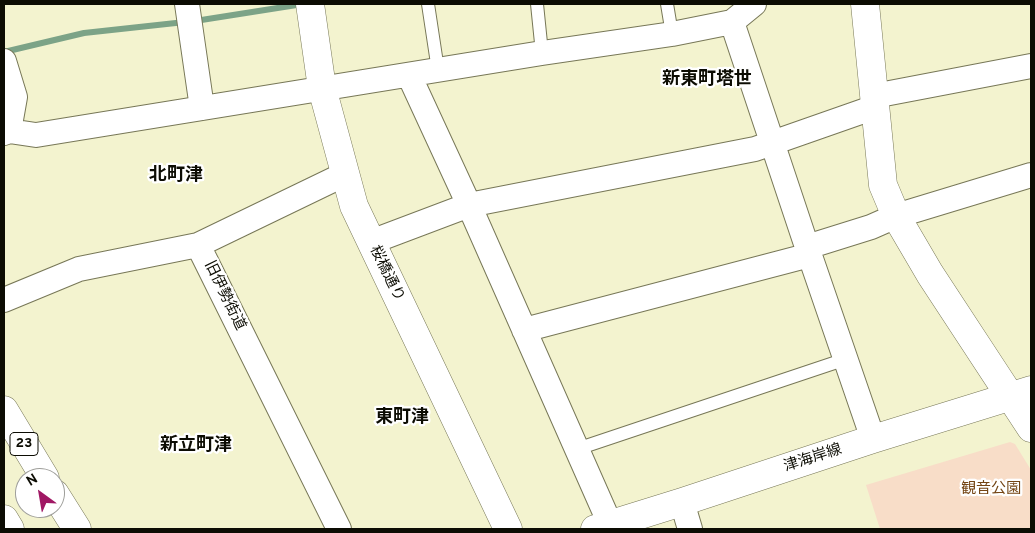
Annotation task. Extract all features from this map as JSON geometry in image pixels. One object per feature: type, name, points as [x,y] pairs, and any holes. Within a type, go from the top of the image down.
[{"type":"main road","name":"桜橋通り","points":[[310,4],[322,88],[354,206],[508,529]]},
{"type":"main road","points":[[865,4],[883,185],[896,216],[930,274],[1021,393],[1031,428]]},
{"type":"main road","name":"津海岸線","points":[[602,527],[1021,393]]},
{"type":"main road","name":"23","points":[[4,410],[39,468]]},
{"type":"main road","points":[[65,510],[77,529]]},
{"type":"main road","points":[[4,519],[10,529]]},
{"type":"street","points":[[187,4],[202,108]]},
{"type":"street","points":[[4,61],[14,97],[6,132],[36,135],[542,53],[672,34],[732,22],[754,4]]},
{"type":"street","points":[[732,22],[873,439]]},
{"type":"street","points":[[371,242],[468,206],[755,149],[874,101],[1031,66]]},
{"type":"street","points":[[409,75],[577,449],[602,527]]},
{"type":"street","points":[[198,245],[345,174]]},
{"type":"street","points":[[524,330],[808,251],[896,216],[1031,175]]},
{"type":"street","name":"旧伊勢街道","points":[[4,300],[79,269],[198,245],[339,529]]},
{"type":"street","points":[[682,502],[690,529]]},
{"type":"lane","points":[[428,4],[438,70]]},
{"type":"lane","points":[[537,4],[542,53]]},
{"type":"lane","points":[[666,4],[672,34]]},
{"type":"lane","points":[[577,449],[846,359]]},
{"type":"green space","name":"観音公園","points":[[1010,442],[1015,444],[1031,470],[1031,529],[880,529],[866,485]]},
{"type":"waterway","points":[[195,21],[303,4]]},
{"type":"waterway","points":[[4,52],[84,33],[185,22]]},
{"type":"district","name":"新東町塔世","points":[[707,80]]},
{"type":"district","name":"北町津","points":[[176,176]]},
{"type":"district","name":"東町津","points":[[402,418]]},
{"type":"district","name":"新立町津","points":[[196,446]]}]
